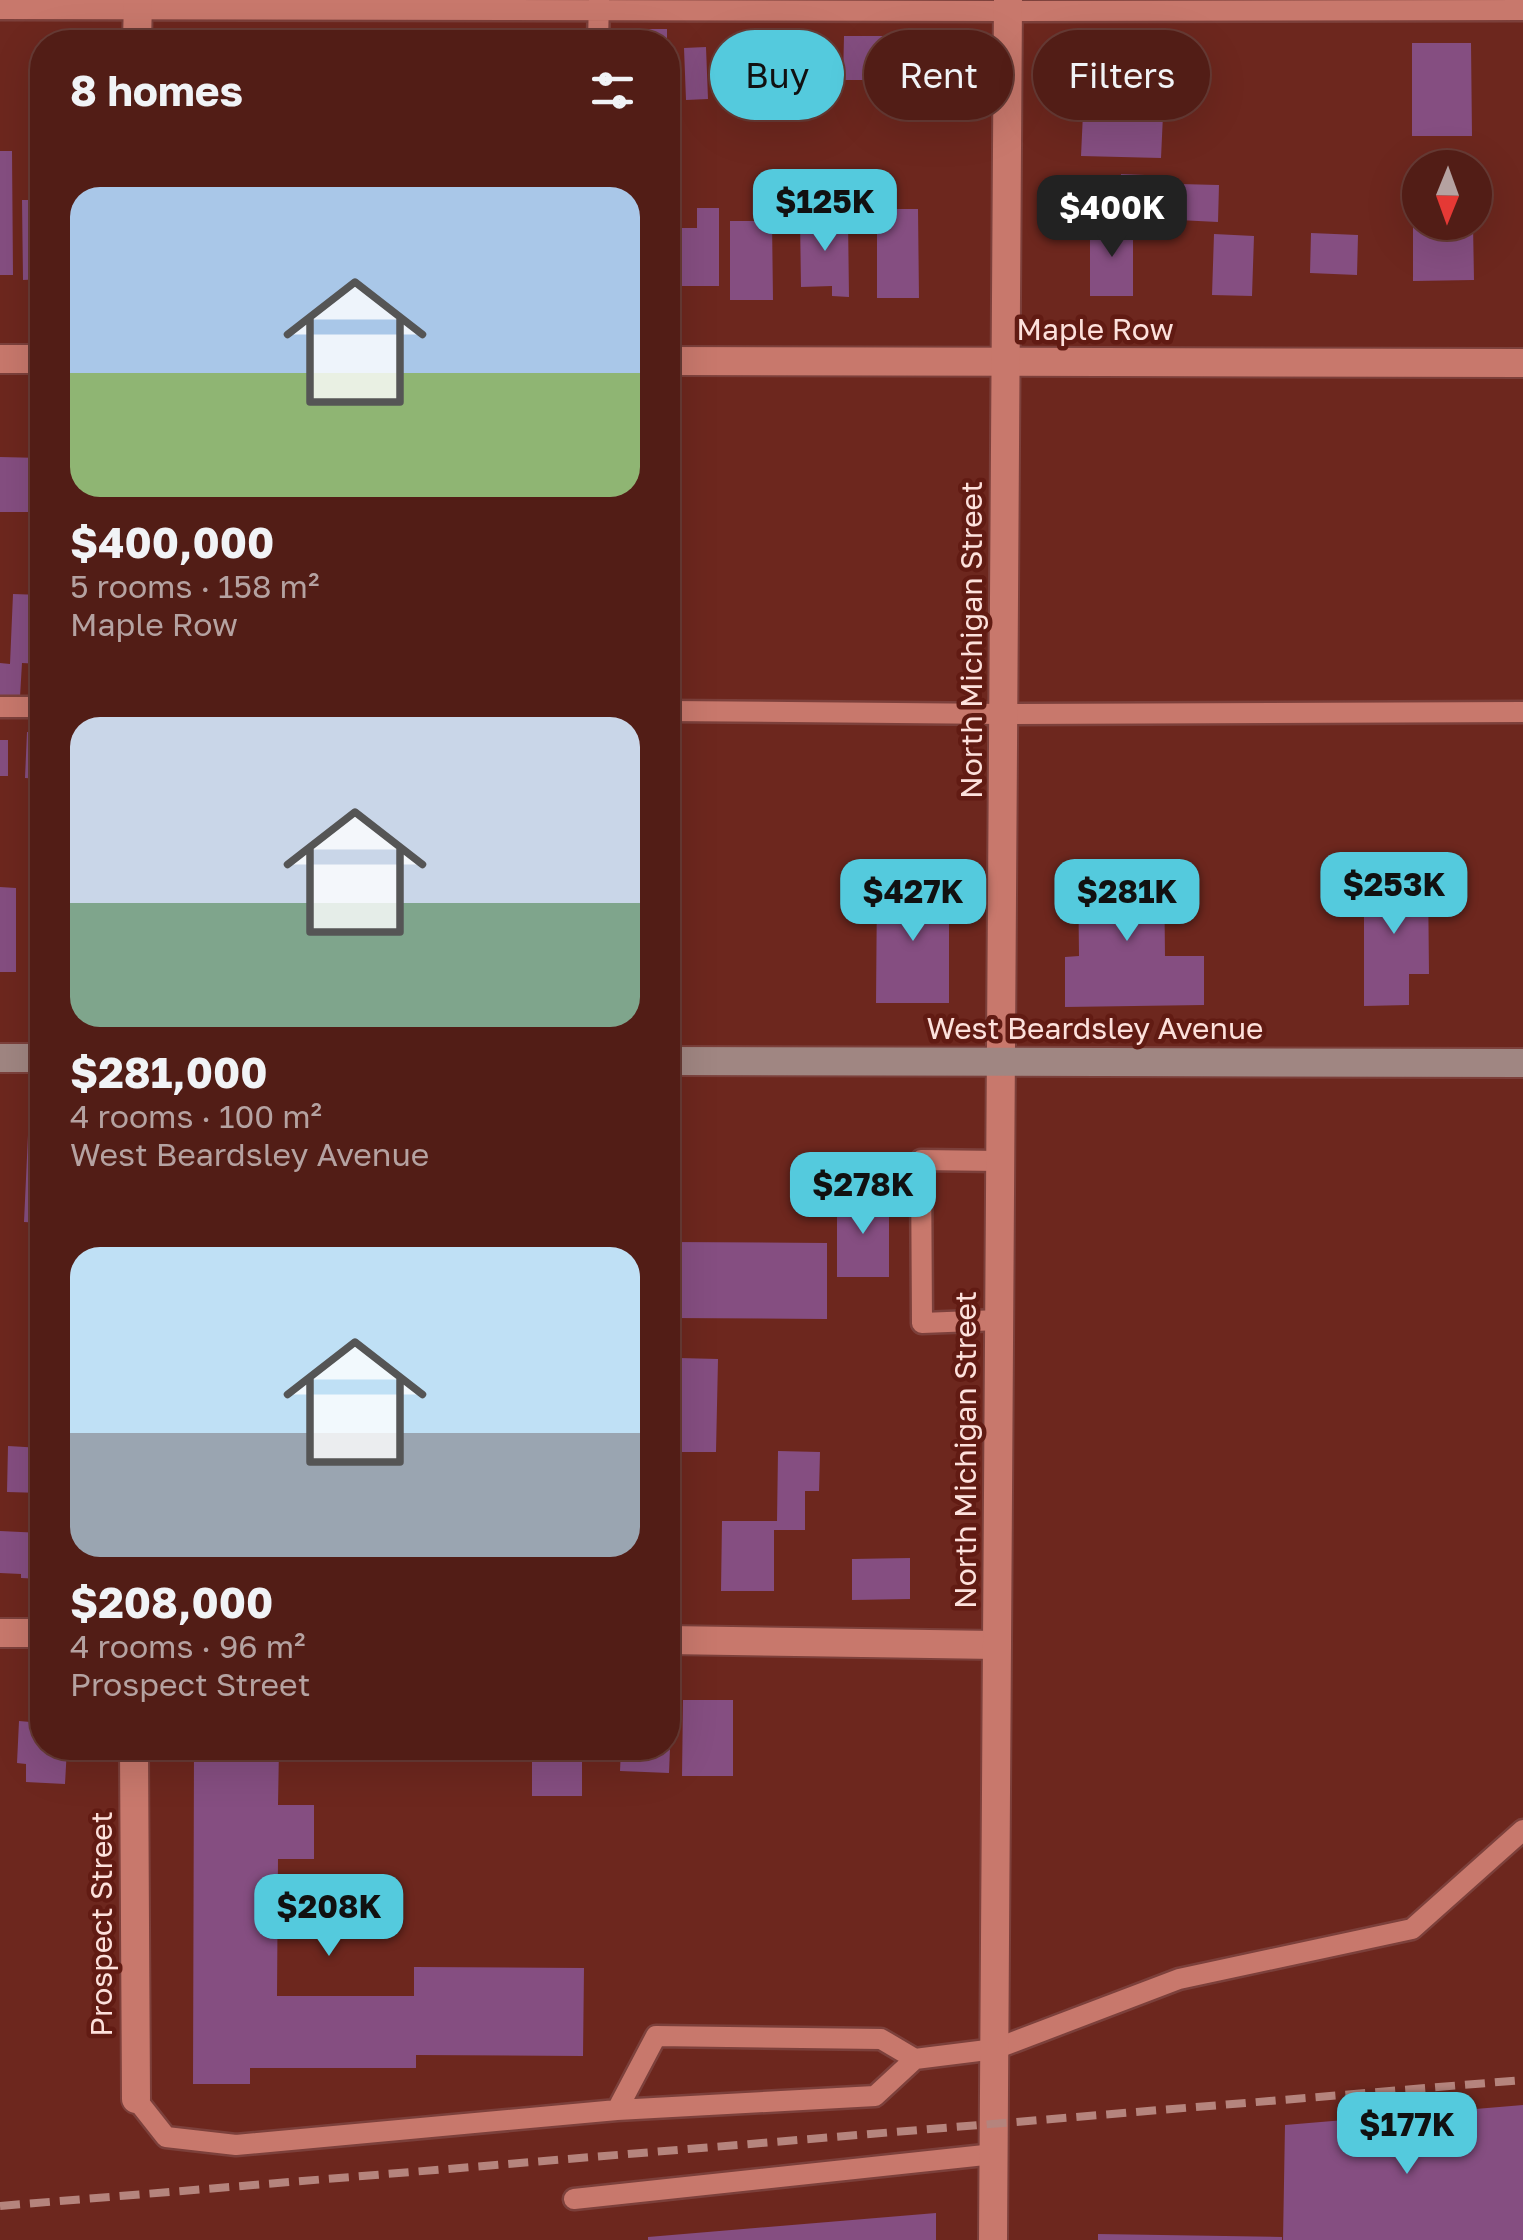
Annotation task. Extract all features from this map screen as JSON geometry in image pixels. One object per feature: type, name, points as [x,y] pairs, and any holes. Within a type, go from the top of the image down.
[{"type":"main road","points":[[0,1058],[30,1058]]},
{"type":"main road","name":"West Beardsley Avenue","points":[[680,1060],[1523,1063]]},
{"type":"street","name":"North Michigan Street","points":[[993,2240],[1008,6]]},
{"type":"street","points":[[0,359],[30,359]]},
{"type":"street","name":"Maple Row","points":[[680,361],[1523,363]]},
{"type":"street","points":[[0,1633],[30,1633]]},
{"type":"street","points":[[680,1640],[997,1644]]},
{"type":"street","name":"Prospect Street","points":[[134,1760],[136,2099]]},
{"type":"lane","points":[[0,9],[137,5],[599,5],[1523,10]]},
{"type":"lane","points":[[598,30],[599,5]]},
{"type":"lane","points":[[0,706],[30,706]]},
{"type":"lane","points":[[680,712],[1523,712]]},
{"type":"lane","points":[[1000,1161],[921,1160],[922,1323],[1000,1320]]},
{"type":"lane","points":[[136,2099],[166,2137],[236,2145],[617,2110],[876,2096],[915,2060],[994,2049],[1179,1979],[1412,1929],[1523,1830]]},
{"type":"lane","points":[[617,2110],[656,2036],[882,2039],[915,2060]]},
{"type":"lane","points":[[574,2199],[994,2154]]},
{"type":"building","points":[[844,36],[864,36],[864,80],[844,80]]},
{"type":"building","points":[[1412,43],[1471,43],[1472,136],[1412,136]]},
{"type":"building","points":[[706,47],[708,99],[686,100],[684,48]]},
{"type":"building","points":[[1083,120],[1163,120],[1161,158],[1081,156]]},
{"type":"building","points":[[0,151],[12,151],[13,275],[0,275]]},
{"type":"building","points":[[1121,174],[1145,175],[1144,204],[1119,203]]},
{"type":"building","points":[[1179,184],[1219,185],[1218,222],[1178,220]]},
{"type":"building","points":[[22,200],[30,200],[30,280],[23,280]]},
{"type":"building","points":[[697,208],[719,208],[719,286],[680,286],[680,228],[697,228]]},
{"type":"building","points":[[877,209],[918,209],[919,298],[877,298]]},
{"type":"building","points":[[800,218],[848,218],[849,297],[832,296],[832,286],[801,287]]},
{"type":"building","points":[[730,221],[772,221],[773,300],[730,300]]},
{"type":"building","points":[[1090,225],[1133,225],[1133,296],[1090,296]]},
{"type":"building","points":[[1311,233],[1358,235],[1357,275],[1310,273]]},
{"type":"building","points":[[1214,234],[1254,236],[1252,296],[1212,295]]},
{"type":"building","points":[[1413,240],[1473,240],[1474,280],[1413,281]]},
{"type":"building","points":[[0,457],[30,458],[30,512],[0,512]]},
{"type":"building","points":[[13,594],[30,595],[30,663],[22,663],[20,697],[0,697],[0,663],[10,664]]},
{"type":"building","points":[[27,732],[30,732],[30,778],[25,778]]},
{"type":"building","points":[[0,740],[8,740],[8,776],[0,776]]},
{"type":"building","points":[[1164,865],[1165,956],[1204,956],[1204,1005],[1065,1007],[1065,957],[1079,956],[1078,866]]},
{"type":"building","points":[[1364,876],[1428,876],[1429,974],[1409,974],[1409,1005],[1364,1006]]},
{"type":"building","points":[[877,884],[949,885],[949,1003],[876,1003]]},
{"type":"building","points":[[0,887],[16,888],[16,972],[0,972]]},
{"type":"building","points":[[29,897],[30,897],[30,977]]},
{"type":"building","points":[[28,1135],[30,1222],[24,1222]]},
{"type":"building","points":[[837,1197],[889,1197],[889,1277],[837,1277]]},
{"type":"building","points":[[680,1242],[827,1243],[827,1319],[680,1318]]},
{"type":"building","points":[[680,1358],[718,1359],[716,1452],[680,1452]]},
{"type":"building","points":[[8,1446],[30,1447],[30,1493],[7,1492]]},
{"type":"building","points":[[778,1451],[820,1452],[819,1491],[805,1491],[805,1530],[774,1530],[774,1591],[721,1591],[722,1521],[777,1521]]},
{"type":"building","points":[[0,1531],[30,1532],[30,1578],[0,1573]]},
{"type":"building","points":[[910,1558],[910,1599],[852,1600],[852,1559]]},
{"type":"building","points":[[683,1700],[733,1700],[733,1776],[682,1776]]},
{"type":"building","points":[[19,1721],[30,1722],[30,1760],[66,1760],[65,1784],[26,1782],[26,1764],[17,1763]]},
{"type":"building","points":[[194,1760],[279,1760],[278,1805],[314,1805],[314,1859],[278,1859],[277,1996],[414,1996],[414,1967],[584,1968],[583,2056],[416,2055],[416,2068],[250,2068],[250,2084],[193,2084]]},
{"type":"building","points":[[532,1760],[582,1760],[582,1796],[532,1796]]},
{"type":"building","points":[[620,1760],[670,1760],[669,1773],[620,1771]]},
{"type":"building","points":[[1523,2105],[1523,2240],[1283,2240],[1285,2125]]},
{"type":"building","points":[[936,2213],[936,2240],[648,2240],[648,2237]]},
{"type":"building","points":[[1098,2234],[1282,2237],[1282,2240],[1098,2240]]},
{"type":"railway","points":[[0,2206],[1523,2080]]}]
